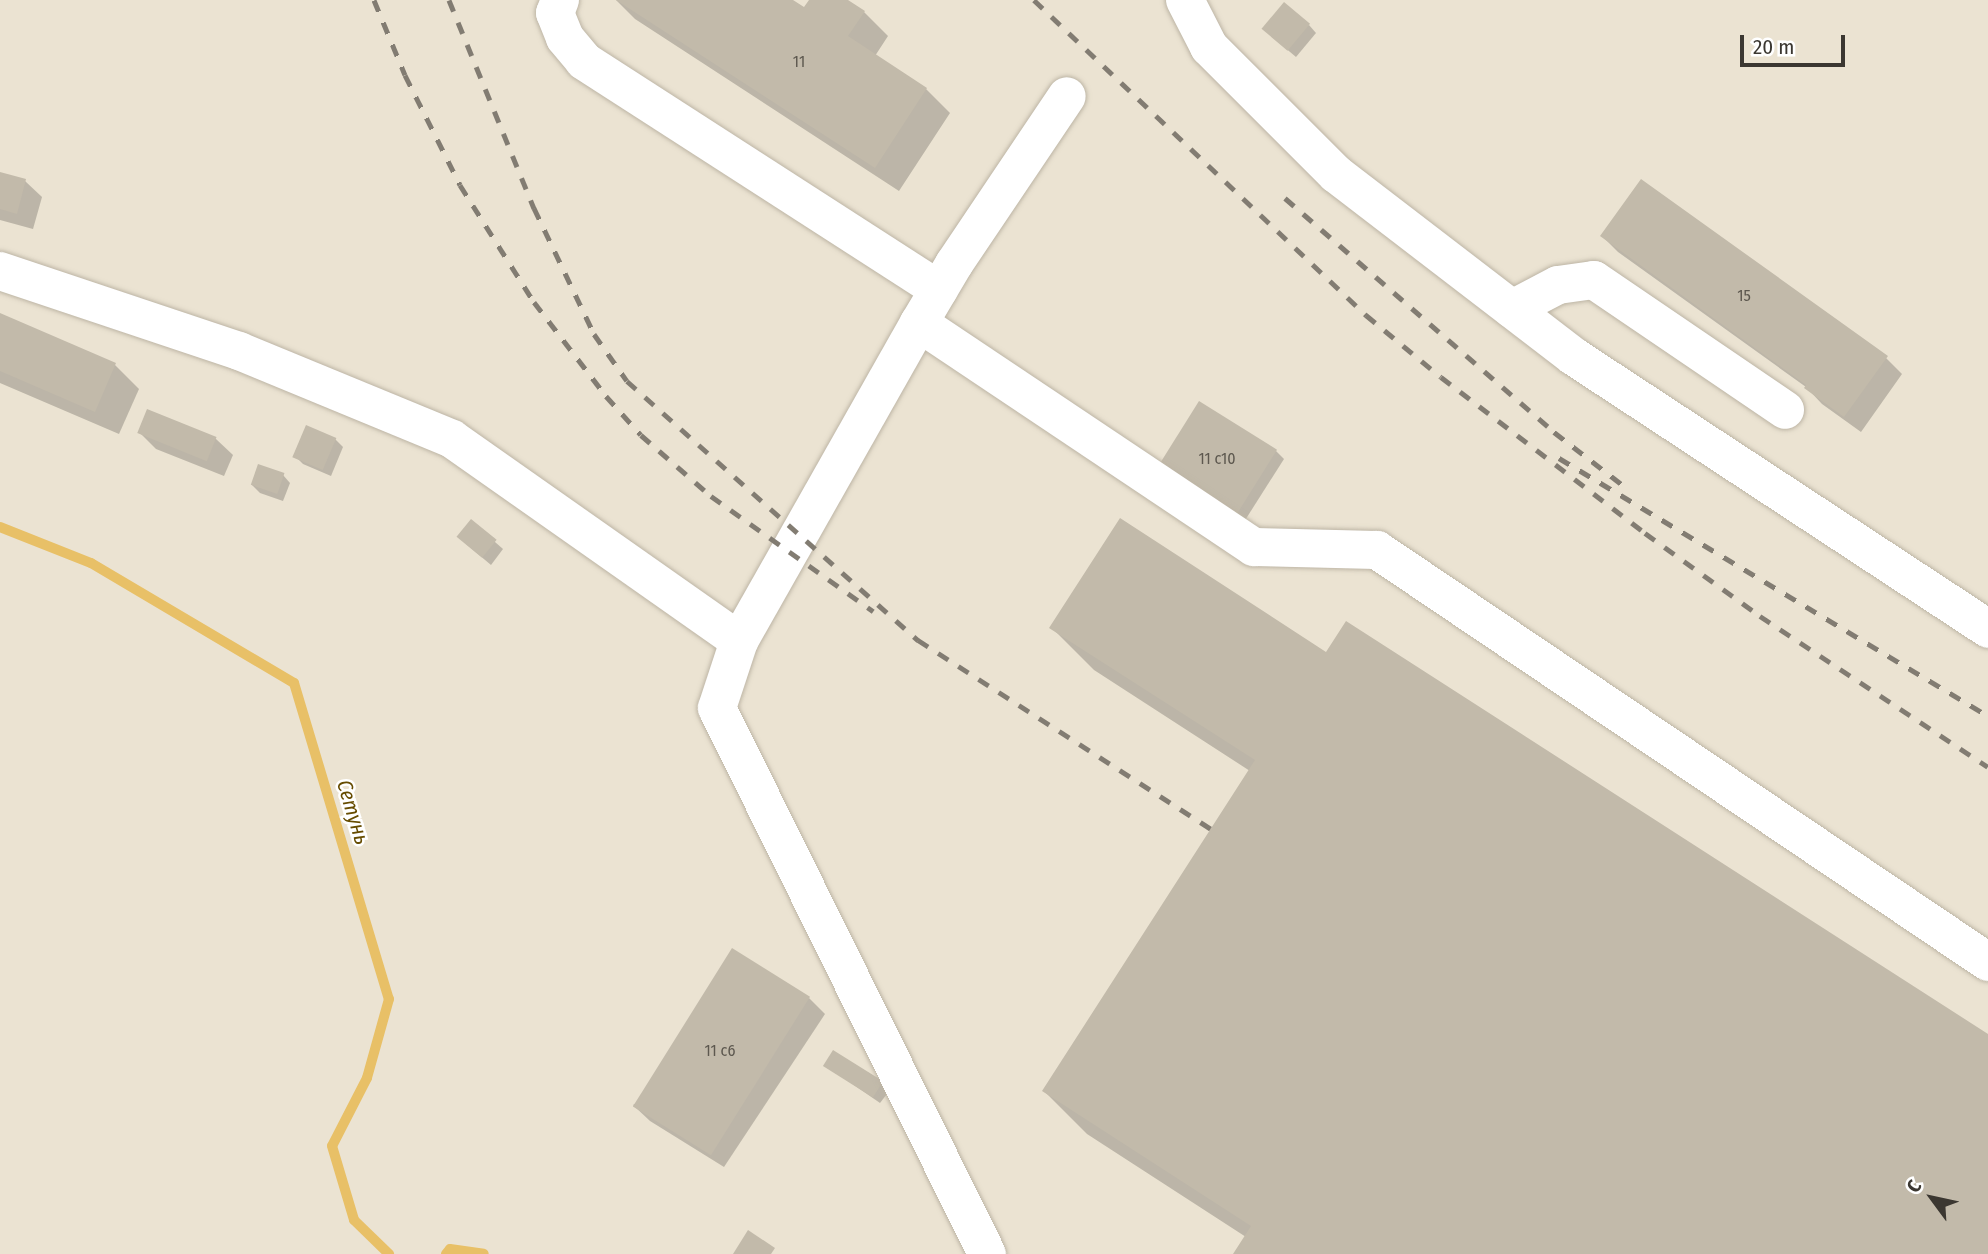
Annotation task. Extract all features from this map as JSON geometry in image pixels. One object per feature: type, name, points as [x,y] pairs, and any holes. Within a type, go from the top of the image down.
[{"type":"lane","points":[[560,0],[555,13],[565,38],[584,61],[939,290]]},
{"type":"lane","points":[[1185,0],[1209,47],[1336,174],[1573,356],[1988,629]]},
{"type":"lane","points":[[987,1254],[717,708],[739,640],[919,323],[1067,96]]},
{"type":"lane","points":[[0,271],[239,351],[452,439],[739,640]]},
{"type":"lane","points":[[1512,309],[1558,285],[1594,280],[1785,410]]},
{"type":"lane","points":[[919,323],[1254,547],[1377,550],[1988,961]]},
{"type":"building","points":[[616,0],[793,0],[804,7],[809,0],[848,0],[865,11],[848,36],[927,88],[875,168]]},
{"type":"building","points":[[1284,2],[1310,24],[1288,51],[1262,29]]},
{"type":"building","points":[[0,172],[26,179],[17,214],[0,209]]},
{"type":"building","points":[[1641,179],[1888,356],[1844,417],[1804,388],[1806,385],[1600,236]]},
{"type":"building","points":[[0,313],[116,363],[95,412],[0,371]]},
{"type":"building","points":[[1199,401],[1277,450],[1235,518],[1157,469]]},
{"type":"building","points":[[147,409],[217,437],[207,461],[137,433]]},
{"type":"building","points":[[306,425],[336,438],[323,470],[292,457]]},
{"type":"building","points":[[258,464],[284,473],[277,494],[251,485]]},
{"type":"building","points":[[1120,518],[1326,652],[1346,621],[1988,1034],[1988,1254],[1233,1254],[1251,1226],[1042,1091],[1255,760],[1049,628]]},
{"type":"building","points":[[471,519],[497,540],[482,558],[457,537]]},
{"type":"building","points":[[732,948],[810,997],[711,1155],[633,1107]]},
{"type":"building","points":[[833,1050],[883,1081],[873,1097],[823,1066]]},
{"type":"building","points":[[748,1230],[775,1248],[771,1254],[733,1254]]},
{"type":"waterway","name":"Сетунь","points":[[0,527],[91,563],[294,683],[389,999],[367,1078],[332,1146],[354,1220],[389,1254]]},
{"type":"waterway","name":"Сетунь","points":[[446,1254],[450,1249],[484,1254]]},
{"type":"railway","points":[[374,0],[405,75],[460,185],[534,302],[606,396],[641,435],[711,496],[873,611]]},
{"type":"railway","points":[[449,0],[534,208],[594,334],[627,381],[918,640],[1211,829]]},
{"type":"railway","points":[[1034,0],[1366,315],[1441,377],[1645,533],[1760,616],[1988,767]]},
{"type":"railway","points":[[1285,198],[1554,432],[1629,490]]},
{"type":"railway","points":[[1559,458],[1988,716]]}]
